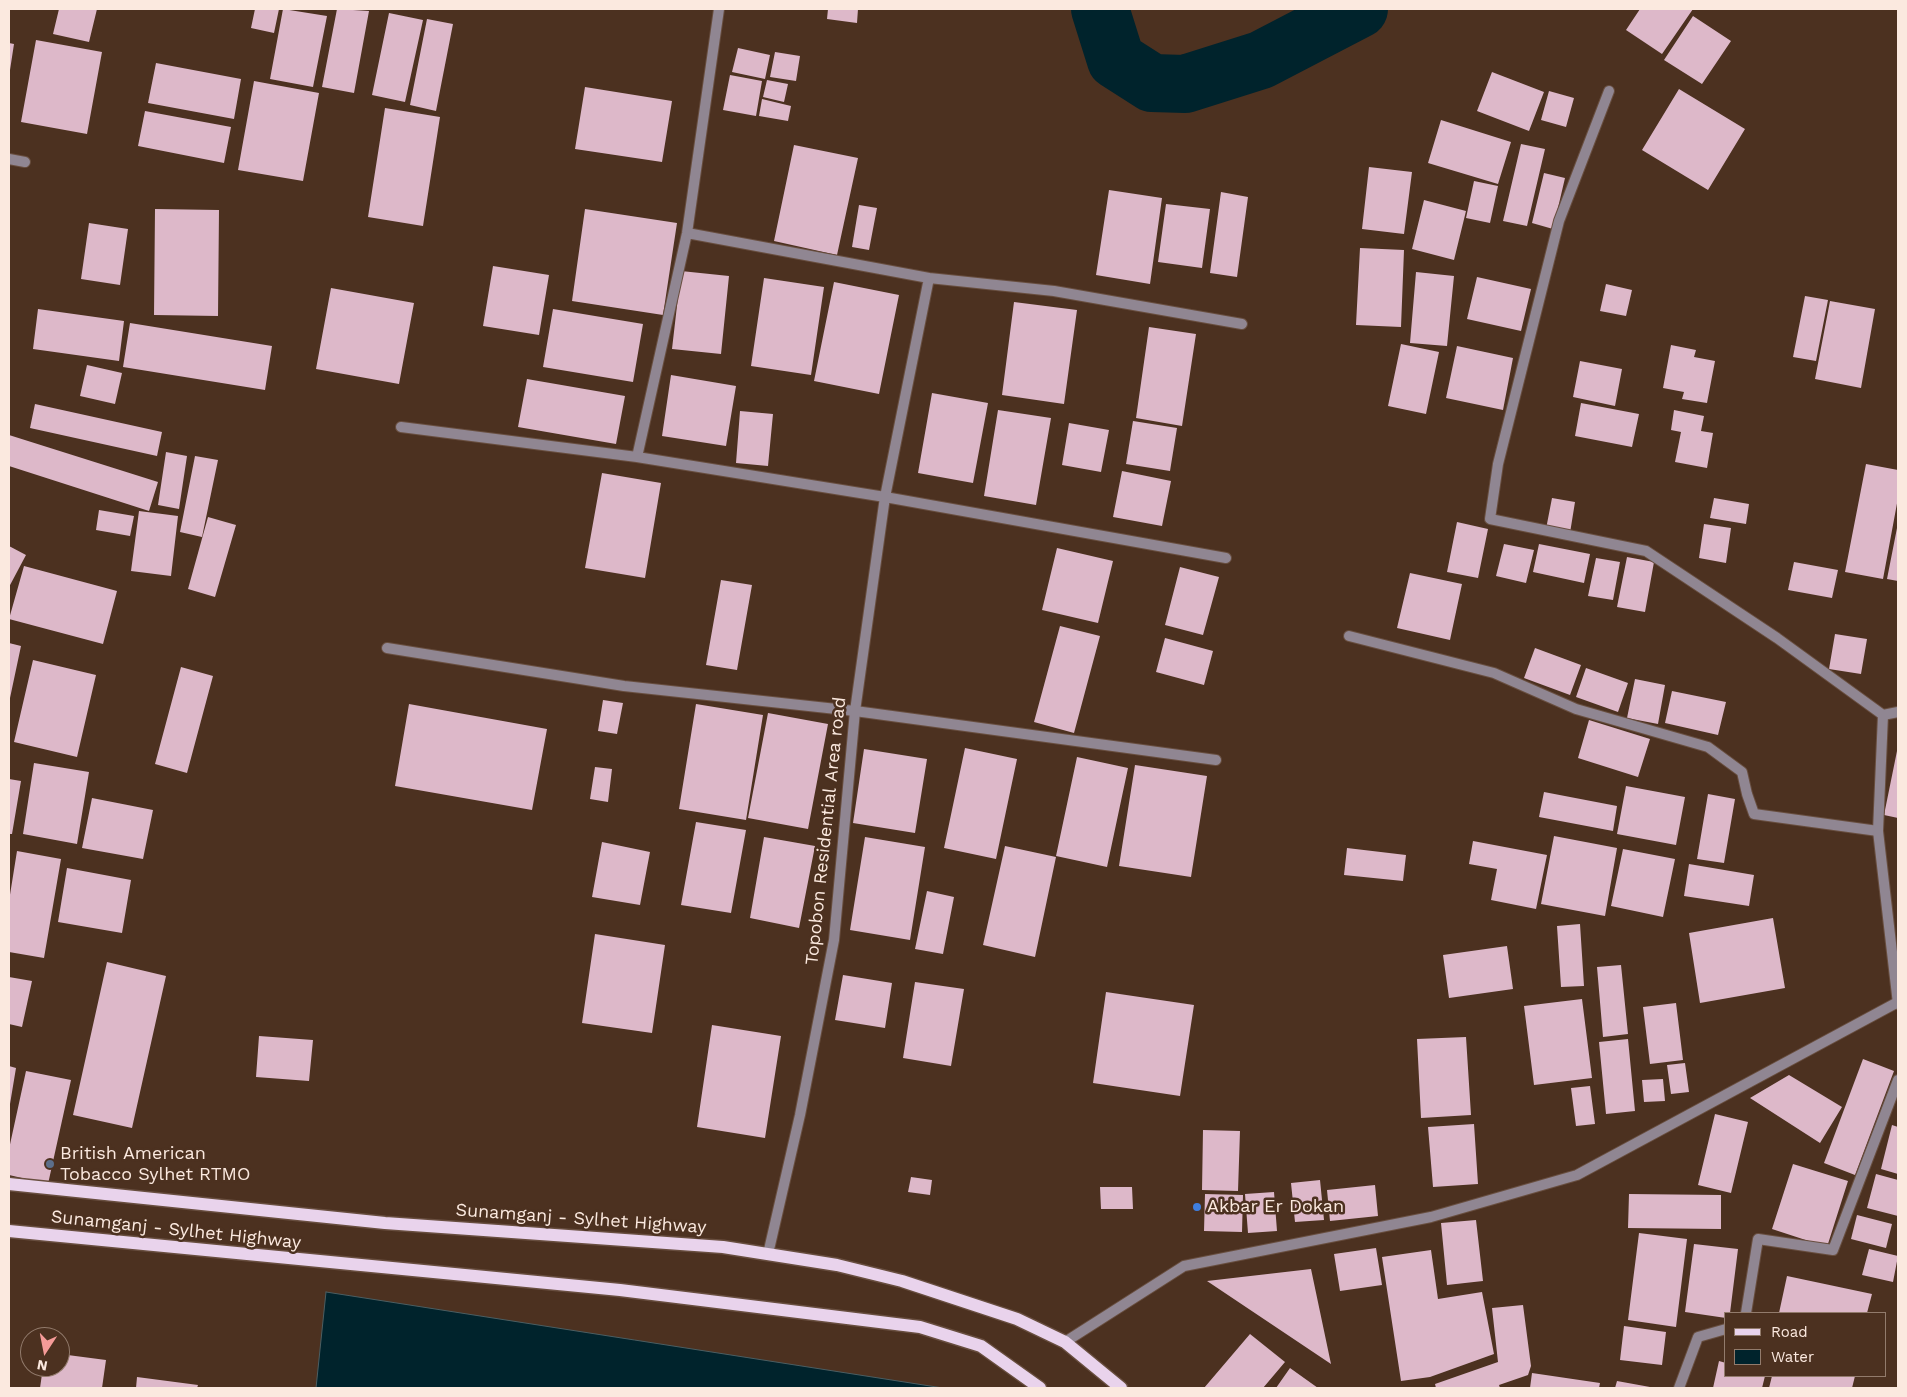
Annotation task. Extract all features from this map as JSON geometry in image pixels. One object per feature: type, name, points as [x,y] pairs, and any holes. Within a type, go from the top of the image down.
[{"type":"main road","name":"Sunamganj - Sylhet Highway","points":[[9,1184],[385,1223],[723,1246],[837,1265],[902,1281],[1000,1313],[1065,1342],[1120,1388]]},
{"type":"main road","name":"Sunamganj - Sylhet Highway","points":[[9,1231],[620,1290],[920,1327],[981,1346],[1040,1388]]},
{"type":"street","points":[[637,457],[687,234],[719,9]]},
{"type":"street","points":[[1608,91],[1559,221],[1498,464],[1490,519],[1646,551],[1777,638],[1883,715],[1898,712]]},
{"type":"street","points":[[9,159],[25,162]]},
{"type":"street","points":[[687,234],[929,278],[1054,291],[1242,324]]},
{"type":"street","name":"Topobon Residential Area road","points":[[768,1254],[800,1115],[834,940],[855,711],[885,497],[929,278]]},
{"type":"street","points":[[401,427],[637,457],[885,497],[1226,558]]},
{"type":"street","points":[[1349,636],[1494,673],[1576,709],[1708,746],[1742,772],[1754,814],[1878,831]]},
{"type":"street","points":[[387,648],[624,686],[855,711],[1216,760]]},
{"type":"street","points":[[1065,1342],[1184,1266],[1431,1217],[1577,1175],[1898,1003],[1878,831],[1883,715]]},
{"type":"street","points":[[1746,1312],[1758,1239],[1833,1250],[1898,1080]]},
{"type":"street","points":[[1679,1388],[1698,1337],[1724,1330]]},
{"type":"water","points":[[326,1292],[943,1388],[316,1388]]},
{"type":"building","points":[[59,9],[97,9],[89,42],[53,34]]},
{"type":"building","points":[[255,9],[279,9],[274,33],[251,28]]},
{"type":"building","points":[[283,9],[327,16],[313,87],[270,79]]},
{"type":"building","points":[[337,9],[369,11],[354,93],[322,87]]},
{"type":"building","points":[[828,9],[858,9],[857,23],[827,19]]},
{"type":"building","points":[[1640,9],[1693,9],[1662,54],[1626,30]]},
{"type":"building","points":[[389,13],[423,20],[405,102],[372,95]]},
{"type":"building","points":[[1693,16],[1731,41],[1702,84],[1664,60]]},
{"type":"building","points":[[427,19],[453,24],[436,111],[410,105]]},
{"type":"building","points":[[36,40],[102,52],[87,134],[21,122]]},
{"type":"building","points":[[9,43],[14,44],[10,70],[9,70]]},
{"type":"building","points":[[738,48],[770,55],[765,79],[732,72]]},
{"type":"building","points":[[775,52],[800,56],[796,81],[770,77]]},
{"type":"building","points":[[156,63],[241,79],[234,119],[148,103]]},
{"type":"building","points":[[1492,72],[1544,92],[1529,131],[1477,111]]},
{"type":"building","points":[[730,75],[762,81],[756,116],[723,110]]},
{"type":"building","points":[[767,80],[788,84],[784,102],[763,97]]},
{"type":"building","points":[[254,81],[319,93],[303,181],[238,170]]},
{"type":"building","points":[[585,87],[672,101],[662,162],[575,149]]},
{"type":"building","points":[[1679,89],[1745,129],[1708,190],[1642,150]]},
{"type":"building","points":[[1549,91],[1574,98],[1566,127],[1541,120]]},
{"type":"building","points":[[762,99],[791,106],[788,121],[759,116]]},
{"type":"building","points":[[385,108],[440,117],[423,226],[368,217]]},
{"type":"building","points":[[145,111],[231,127],[224,163],[138,146]]},
{"type":"building","points":[[1441,120],[1511,142],[1498,184],[1428,163]]},
{"type":"building","points":[[1521,144],[1545,149],[1527,226],[1503,221]]},
{"type":"building","points":[[794,145],[858,158],[837,255],[774,241]]},
{"type":"building","points":[[1369,167],[1412,172],[1404,234],[1362,229]]},
{"type":"building","points":[[1544,173],[1565,178],[1553,229],[1532,223]]},
{"type":"building","points":[[1474,181],[1498,186],[1490,223],[1466,218]]},
{"type":"building","points":[[1109,190],[1162,198],[1150,284],[1096,275]]},
{"type":"building","points":[[1221,192],[1248,197],[1237,277],[1210,273]]},
{"type":"building","points":[[1424,200],[1466,211],[1454,260],[1412,249]]},
{"type":"building","points":[[1166,204],[1210,209],[1202,268],[1158,262]]},
{"type":"building","points":[[859,205],[877,208],[869,250],[852,247]]},
{"type":"building","points":[[155,209],[219,210],[218,316],[154,315]]},
{"type":"building","points":[[585,209],[677,223],[663,315],[572,301]]},
{"type":"building","points":[[89,223],[128,229],[120,285],[81,279]]},
{"type":"building","points":[[1360,248],[1404,250],[1401,327],[1356,325]]},
{"type":"building","points":[[493,266],[549,275],[539,335],[483,326]]},
{"type":"building","points":[[681,271],[729,276],[721,354],[672,349]]},
{"type":"building","points":[[1416,272],[1454,276],[1447,346],[1410,343]]},
{"type":"building","points":[[1477,277],[1531,289],[1521,331],[1467,319]]},
{"type":"building","points":[[764,278],[824,287],[811,375],[751,366]]},
{"type":"building","points":[[834,282],[899,295],[879,394],[814,381]]},
{"type":"building","points":[[1606,284],[1632,290],[1626,316],[1600,311]]},
{"type":"building","points":[[331,288],[414,303],[399,384],[316,369]]},
{"type":"building","points":[[1805,296],[1828,300],[1816,361],[1793,357]]},
{"type":"building","points":[[1830,301],[1875,309],[1861,388],[1815,379]]},
{"type":"building","points":[[1014,302],[1077,310],[1064,404],[1002,395]]},
{"type":"building","points":[[38,309],[124,321],[119,361],[33,349]]},
{"type":"building","points":[[553,309],[643,324],[633,382],[543,367]]},
{"type":"building","points":[[130,323],[272,346],[265,390],[123,367]]},
{"type":"building","points":[[1149,327],[1196,334],[1182,426],[1136,418]]},
{"type":"building","points":[[1401,344],[1439,352],[1426,414],[1388,406]]},
{"type":"building","points":[[1671,345],[1696,350],[1694,357],[1715,361],[1707,403],[1682,399],[1684,392],[1663,388]]},
{"type":"building","points":[[1457,346],[1513,358],[1503,410],[1446,398]]},
{"type":"building","points":[[1580,361],[1622,369],[1615,406],[1573,397]]},
{"type":"building","points":[[87,365],[122,373],[115,404],[80,396]]},
{"type":"building","points":[[671,375],[736,386],[726,446],[662,436]]},
{"type":"building","points":[[527,379],[625,396],[616,444],[518,427]]},
{"type":"building","points":[[932,393],[988,403],[973,483],[918,473]]},
{"type":"building","points":[[1581,403],[1639,414],[1632,447],[1575,436]]},
{"type":"building","points":[[35,404],[162,432],[157,456],[30,428]]},
{"type":"building","points":[[998,410],[1051,418],[1036,505],[984,496]]},
{"type":"building","points":[[1674,410],[1704,416],[1701,431],[1713,433],[1707,468],[1675,462],[1681,432],[1671,430]]},
{"type":"building","points":[[740,411],[773,414],[768,466],[736,463]]},
{"type":"building","points":[[1133,421],[1177,428],[1170,471],[1126,464]]},
{"type":"building","points":[[1069,423],[1109,430],[1101,472],[1062,465]]},
{"type":"building","points":[[9,435],[158,482],[149,511],[9,466]]},
{"type":"building","points":[[166,452],[187,456],[179,509],[158,505]]},
{"type":"building","points":[[195,456],[218,460],[202,537],[180,532]]},
{"type":"building","points":[[1866,464],[1898,470],[1898,498],[1883,579],[1845,572]]},
{"type":"building","points":[[1122,471],[1171,481],[1162,526],[1113,517]]},
{"type":"building","points":[[602,473],[661,483],[645,578],[585,568]]},
{"type":"building","points":[[1552,498],[1575,502],[1570,533],[1546,529]]},
{"type":"building","points":[[1714,498],[1749,504],[1746,524],[1710,518]]},
{"type":"building","points":[[99,510],[134,516],[130,536],[96,530]]},
{"type":"building","points":[[139,511],[178,516],[171,576],[131,571]]},
{"type":"building","points":[[208,517],[236,525],[215,597],[188,589]]},
{"type":"building","points":[[1457,522],[1488,529],[1478,578],[1447,572]]},
{"type":"building","points":[[1704,524],[1731,528],[1726,563],[1699,558]]},
{"type":"building","points":[[1898,528],[1898,581],[1887,579]]},
{"type":"building","points":[[1504,544],[1534,550],[1526,583],[1496,576]]},
{"type":"building","points":[[1539,544],[1590,554],[1584,583],[1533,572]]},
{"type":"building","points":[[9,546],[26,555],[9,587]]},
{"type":"building","points":[[1057,548],[1113,561],[1098,623],[1042,610]]},
{"type":"building","points":[[1627,557],[1654,562],[1645,612],[1617,607]]},
{"type":"building","points":[[1596,558],[1620,562],[1613,600],[1588,596]]},
{"type":"building","points":[[1794,562],[1838,570],[1832,598],[1788,590]]},
{"type":"building","points":[[24,566],[117,591],[103,644],[9,619]]},
{"type":"building","points":[[1180,567],[1219,577],[1203,635],[1165,625]]},
{"type":"building","points":[[1410,573],[1462,584],[1450,640],[1397,628]]},
{"type":"building","points":[[721,580],[752,585],[737,670],[706,665]]},
{"type":"building","points":[[1060,626],[1100,636],[1074,733],[1034,722]]},
{"type":"building","points":[[1835,634],[1867,639],[1861,674],[1829,669]]},
{"type":"building","points":[[1165,638],[1213,651],[1204,685],[1156,672]]},
{"type":"building","points":[[9,643],[21,646],[10,698],[9,698]]},
{"type":"building","points":[[1535,648],[1581,665],[1570,695],[1524,678]]},
{"type":"building","points":[[33,660],[96,675],[77,757],[14,742]]},
{"type":"building","points":[[181,667],[213,676],[187,773],[155,764]]},
{"type":"building","points":[[1586,668],[1628,683],[1618,712],[1576,697]]},
{"type":"building","points":[[1635,679],[1665,685],[1658,724],[1627,718]]},
{"type":"building","points":[[1672,691],[1726,702],[1718,735],[1665,723]]},
{"type":"building","points":[[603,700],[623,703],[617,734],[598,731]]},
{"type":"building","points":[[409,704],[547,729],[532,810],[395,786]]},
{"type":"building","points":[[696,704],[763,715],[746,820],[679,809]]},
{"type":"building","points":[[768,713],[828,724],[808,829],[748,818]]},
{"type":"building","points":[[1589,720],[1650,739],[1638,777],[1578,758]]},
{"type":"building","points":[[965,748],[1017,759],[996,859],[944,848]]},
{"type":"building","points":[[864,749],[927,759],[915,833],[853,823]]},
{"type":"building","points":[[1898,752],[1898,818],[1884,815]]},
{"type":"building","points":[[1077,757],[1128,768],[1107,867],[1056,856]]},
{"type":"building","points":[[34,763],[89,772],[77,844],[23,834]]},
{"type":"building","points":[[1135,765],[1207,776],[1191,877],[1119,866]]},
{"type":"building","points":[[595,767],[612,769],[608,802],[590,799]]},
{"type":"building","points":[[9,779],[21,781],[12,834],[9,834]]},
{"type":"building","points":[[1626,786],[1685,797],[1676,845],[1617,834]]},
{"type":"building","points":[[1544,792],[1617,806],[1613,831],[1539,817]]},
{"type":"building","points":[[1708,794],[1735,799],[1724,863],[1697,859]]},
{"type":"building","points":[[92,798],[153,810],[143,859],[82,848]]},
{"type":"building","points":[[696,822],[746,830],[731,913],[681,905]]},
{"type":"building","points":[[1554,836],[1617,848],[1605,916],[1541,904]]},
{"type":"building","points":[[764,837],[815,846],[799,928],[750,918]]},
{"type":"building","points":[[865,837],[925,847],[910,940],[850,930]]},
{"type":"building","points":[[1473,841],[1547,855],[1536,909],[1491,900],[1497,869],[1469,864]]},
{"type":"building","points":[[602,842],[650,852],[640,905],[592,897]]},
{"type":"building","points":[[1005,846],[1056,857],[1035,957],[983,945]]},
{"type":"building","points":[[1347,848],[1406,855],[1403,881],[1344,875]]},
{"type":"building","points":[[1623,849],[1675,859],[1663,917],[1611,906]]},
{"type":"building","points":[[17,851],[61,859],[44,958],[9,952],[9,901]]},
{"type":"building","points":[[1689,864],[1754,875],[1749,906],[1684,896]]},
{"type":"building","points":[[67,868],[131,880],[122,933],[58,922]]},
{"type":"building","points":[[927,891],[954,897],[943,954],[915,949]]},
{"type":"building","points":[[1773,918],[1785,988],[1700,1003],[1689,933]]},
{"type":"building","points":[[1580,924],[1584,986],[1561,987],[1557,926]]},
{"type":"building","points":[[595,934],[665,945],[652,1033],[582,1023]]},
{"type":"building","points":[[1507,946],[1513,989],[1449,998],[1443,955]]},
{"type":"building","points":[[107,962],[166,976],[132,1128],[73,1115]]},
{"type":"building","points":[[1621,965],[1628,1034],[1603,1037],[1597,967]]},
{"type":"building","points":[[843,975],[892,983],[885,1028],[835,1020]]},
{"type":"building","points":[[9,977],[32,981],[22,1027],[9,1024]]},
{"type":"building","points":[[915,982],[964,989],[951,1066],[903,1058]]},
{"type":"building","points":[[1106,992],[1194,1005],[1180,1096],[1093,1083]]},
{"type":"building","points":[[1582,999],[1592,1078],[1534,1085],[1524,1006]]},
{"type":"building","points":[[1676,1003],[1683,1060],[1650,1064],[1643,1007]]},
{"type":"building","points":[[712,1025],[781,1036],[765,1138],[697,1127]]},
{"type":"building","points":[[259,1036],[313,1040],[309,1081],[256,1077]]},
{"type":"building","points":[[1466,1037],[1471,1115],[1421,1118],[1417,1039]]},
{"type":"building","points":[[1628,1039],[1635,1111],[1606,1114],[1599,1042]]},
{"type":"building","points":[[1863,1059],[1894,1071],[1855,1175],[1824,1163]]},
{"type":"building","points":[[1685,1063],[1689,1092],[1671,1094],[1667,1065]]},
{"type":"building","points":[[9,1066],[16,1068],[10,1104],[9,1104]]},
{"type":"building","points":[[26,1071],[71,1080],[48,1184],[9,1175],[9,1149]]},
{"type":"building","points":[[1789,1075],[1842,1107],[1820,1143],[1750,1098]]},
{"type":"building","points":[[1663,1079],[1665,1101],[1644,1102],[1642,1080]]},
{"type":"building","points":[[1590,1086],[1595,1124],[1576,1126],[1571,1088]]},
{"type":"building","points":[[1715,1114],[1748,1122],[1731,1193],[1698,1185]]},
{"type":"building","points":[[1474,1124],[1478,1184],[1433,1187],[1428,1127]]},
{"type":"building","points":[[1892,1125],[1898,1127],[1898,1174],[1881,1169]]},
{"type":"building","points":[[1203,1130],[1240,1131],[1238,1191],[1202,1190]]},
{"type":"building","points":[[1793,1164],[1848,1181],[1827,1247],[1772,1229]]},
{"type":"building","points":[[1876,1174],[1898,1180],[1898,1216],[1867,1208]]},
{"type":"building","points":[[911,1177],[932,1180],[930,1195],[908,1192]]},
{"type":"building","points":[[1320,1180],[1324,1220],[1295,1222],[1291,1183]]},
{"type":"building","points":[[1375,1185],[1378,1216],[1330,1221],[1327,1190]]},
{"type":"building","points":[[1100,1187],[1132,1187],[1133,1209],[1101,1209]]},
{"type":"building","points":[[1274,1192],[1277,1231],[1248,1233],[1245,1194]]},
{"type":"building","points":[[1205,1194],[1243,1195],[1242,1232],[1204,1231]]},
{"type":"building","points":[[1629,1194],[1721,1195],[1721,1229],[1628,1228]]},
{"type":"building","points":[[1857,1215],[1892,1224],[1886,1248],[1851,1239]]},
{"type":"building","points":[[1476,1220],[1483,1281],[1447,1285],[1441,1223]]},
{"type":"building","points":[[1639,1233],[1687,1239],[1676,1327],[1628,1320]]},
{"type":"building","points":[[1694,1244],[1738,1249],[1730,1312],[1724,1312],[1724,1318],[1685,1312]]},
{"type":"building","points":[[1376,1248],[1382,1285],[1340,1291],[1334,1254]]},
{"type":"building","points":[[1869,1249],[1898,1256],[1893,1282],[1862,1275]]},
{"type":"building","points":[[1431,1250],[1438,1299],[1482,1292],[1494,1354],[1430,1377],[1401,1381],[1382,1257]]},
{"type":"building","points":[[1311,1269],[1331,1364],[1207,1281]]},
{"type":"building","points":[[1787,1276],[1872,1294],[1867,1312],[1779,1312]]},
{"type":"building","points":[[1523,1305],[1531,1366],[1528,1375],[1499,1385],[1500,1388],[1436,1388],[1435,1384],[1498,1362],[1492,1308]]},
{"type":"building","points":[[1624,1326],[1666,1332],[1662,1365],[1620,1360]]},
{"type":"building","points":[[1250,1334],[1285,1362],[1263,1388],[1204,1388]]},
{"type":"building","points":[[70,1355],[106,1360],[102,1388],[40,1388],[42,1377],[70,1377]]},
{"type":"building","points":[[1719,1361],[1724,1362],[1724,1377],[1765,1377],[1762,1388],[1713,1388]]},
{"type":"building","points":[[1290,1368],[1318,1388],[1276,1388]]},
{"type":"building","points":[[1532,1373],[1600,1383],[1599,1388],[1530,1388]]},
{"type":"building","points":[[137,1377],[198,1385],[197,1388],[136,1388]]},
{"type":"building","points":[[1772,1377],[1855,1377],[1852,1388],[1769,1388]]},
{"type":"building","points":[[1617,1381],[1650,1387],[1650,1388],[1615,1388]]},
{"type":"waterway","points":[[1100,9],[1116,60],[1152,83],[1185,84],[1261,60],[1359,9]]},
{"type":"place","name":"British American Tobacco Sylhet RTMO","points":[[50,1164]]},
{"type":"place","name":"Akbar Er Dokan","points":[[1197,1207]]}]
